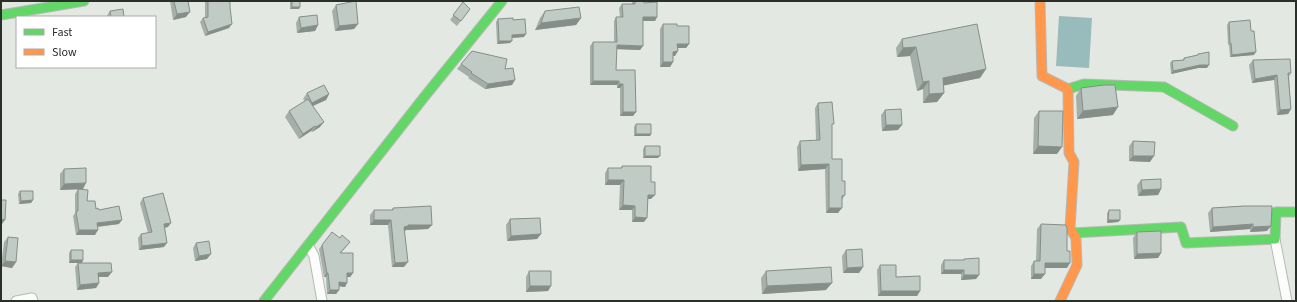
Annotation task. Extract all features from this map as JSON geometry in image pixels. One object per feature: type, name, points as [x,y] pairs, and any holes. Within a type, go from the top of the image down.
[{"type":"street","points":[[1,15],[84,1]]},
{"type":"street","points":[[264,301],[425,96],[502,1]]},
{"type":"street","points":[[1040,1],[1042,76],[1068,89],[1084,84],[1164,87],[1234,126]]},
{"type":"street","points":[[1060,301],[1077,265],[1076,238],[1070,228],[1074,162],[1069,153],[1068,89]]},
{"type":"street","points":[[1287,301],[1275,239],[1276,212],[1296,212]]},
{"type":"street","points":[[1073,232],[1181,227],[1186,243],[1275,239]]},
{"type":"street","points":[[308,245],[314,256],[322,301]]},
{"type":"street","points":[[16,301],[32,298],[33,301]]},
{"type":"water","points":[[1059,16],[1092,18],[1089,68],[1056,66]]},
{"type":"building","points":[[174,1],[188,1],[190,12],[177,14]]},
{"type":"building","points":[[208,1],[230,1],[232,24],[208,32],[203,18],[208,17]]},
{"type":"building","points":[[292,1],[300,1],[300,7],[292,7]]},
{"type":"building","points":[[356,1],[358,24],[339,26],[336,5]]},
{"type":"building","points":[[635,1],[644,1],[644,3],[657,2],[657,17],[643,17],[643,46],[617,45],[616,70],[635,70],[636,112],[623,112],[623,84],[619,84],[619,81],[593,81],[593,42],[617,42],[616,17],[623,17],[622,4],[635,4]]},
{"type":"building","points":[[463,2],[470,9],[461,21],[453,15]]},
{"type":"building","points":[[579,7],[581,18],[541,23],[545,11]]},
{"type":"building","points":[[123,9],[124,16],[111,16],[110,11]]},
{"type":"building","points":[[317,15],[318,25],[301,28],[299,17]]},
{"type":"building","points":[[513,18],[513,20],[525,19],[526,34],[512,35],[512,41],[499,41],[498,19]]},
{"type":"building","points":[[1250,20],[1251,31],[1254,31],[1256,52],[1232,55],[1229,22]]},
{"type":"building","points":[[663,24],[689,26],[689,44],[677,44],[678,51],[673,52],[673,62],[663,62]]},
{"type":"building","points":[[977,24],[986,69],[943,78],[944,93],[929,94],[929,81],[923,82],[916,47],[903,48],[902,39]]},
{"type":"building","points":[[472,51],[507,59],[505,69],[513,68],[515,80],[488,84],[471,73],[472,72],[461,64]]},
{"type":"building","points":[[1209,52],[1209,65],[1200,65],[1173,71],[1172,61],[1184,60],[1184,58]]},
{"type":"building","points":[[1290,59],[1291,73],[1288,73],[1291,109],[1280,110],[1277,75],[1255,79],[1253,60]]},
{"type":"building","points":[[324,85],[329,94],[312,103],[307,93]]},
{"type":"building","points":[[1115,85],[1118,107],[1083,111],[1081,88]]},
{"type":"building","points":[[308,99],[324,122],[303,134],[289,111]]},
{"type":"building","points":[[832,102],[834,124],[832,124],[832,159],[842,159],[842,181],[845,181],[845,195],[842,196],[842,208],[829,208],[829,164],[801,165],[800,141],[820,140],[818,103]]},
{"type":"building","points":[[901,109],[902,125],[886,125],[885,110]]},
{"type":"building","points":[[1039,111],[1063,111],[1062,147],[1038,146]]},
{"type":"building","points":[[636,124],[651,124],[651,134],[636,134]]},
{"type":"building","points":[[1133,141],[1155,142],[1154,156],[1133,156]]},
{"type":"building","points":[[645,146],[660,146],[660,156],[645,156]]},
{"type":"building","points":[[622,166],[651,166],[651,182],[655,182],[655,195],[648,195],[647,218],[635,217],[635,206],[623,205],[624,180],[608,180],[608,168],[622,168]]},
{"type":"building","points":[[86,168],[86,183],[64,184],[64,169]]},
{"type":"building","points":[[1161,179],[1161,189],[1142,190],[1141,180]]},
{"type":"building","points":[[78,189],[88,190],[87,201],[95,201],[96,209],[98,208],[99,210],[119,206],[122,220],[97,223],[98,230],[79,230],[76,212],[78,211]]},
{"type":"building","points":[[20,191],[33,191],[33,200],[21,201]]},
{"type":"building","points":[[163,193],[171,223],[164,224],[167,243],[142,246],[141,234],[152,232],[143,198]]},
{"type":"building","points":[[1,200],[6,200],[5,220],[1,219]]},
{"type":"building","points":[[431,206],[432,225],[408,225],[404,227],[408,262],[395,263],[391,220],[374,220],[374,210],[393,210],[393,208]]},
{"type":"building","points":[[1272,206],[1271,226],[1253,227],[1253,224],[1213,227],[1212,208]]},
{"type":"building","points":[[1109,210],[1120,210],[1120,220],[1108,220]]},
{"type":"building","points":[[540,218],[541,234],[511,236],[510,219]]},
{"type":"building","points":[[1041,224],[1066,225],[1067,251],[1070,251],[1070,263],[1045,263],[1045,274],[1034,274],[1034,261],[1040,261]]},
{"type":"building","points":[[1161,231],[1161,253],[1137,254],[1137,232]]},
{"type":"building","points":[[332,232],[340,238],[342,235],[350,242],[340,253],[353,253],[353,273],[347,273],[347,283],[339,282],[339,290],[330,290],[322,245]]},
{"type":"building","points":[[8,237],[18,238],[16,262],[5,261]]},
{"type":"building","points":[[209,241],[211,254],[199,256],[196,243]]},
{"type":"building","points":[[862,249],[863,267],[847,268],[846,250]]},
{"type":"building","points":[[71,250],[83,250],[83,260],[71,260]]},
{"type":"building","points":[[979,258],[979,275],[964,275],[964,270],[944,270],[944,260]]},
{"type":"building","points":[[78,263],[111,263],[112,272],[98,273],[99,283],[80,285]]},
{"type":"building","points":[[880,265],[896,265],[896,277],[920,276],[920,291],[881,291]]},
{"type":"building","points":[[831,267],[832,283],[767,286],[766,271]]},
{"type":"building","points":[[529,271],[551,271],[551,286],[530,286]]},
{"type":"traffic: fast","points":[[1,15],[84,1]]},
{"type":"traffic: fast","points":[[264,301],[425,96],[502,1]]},
{"type":"traffic: fast","points":[[1068,89],[1084,84],[1164,87],[1233,126]]},
{"type":"traffic: fast","points":[[1073,233],[1181,227],[1186,243],[1275,239],[1276,212],[1296,212]]},
{"type":"traffic: slow","points":[[1040,1],[1042,76],[1068,89],[1069,153],[1074,162],[1070,228],[1076,238],[1077,265],[1060,301]]}]
